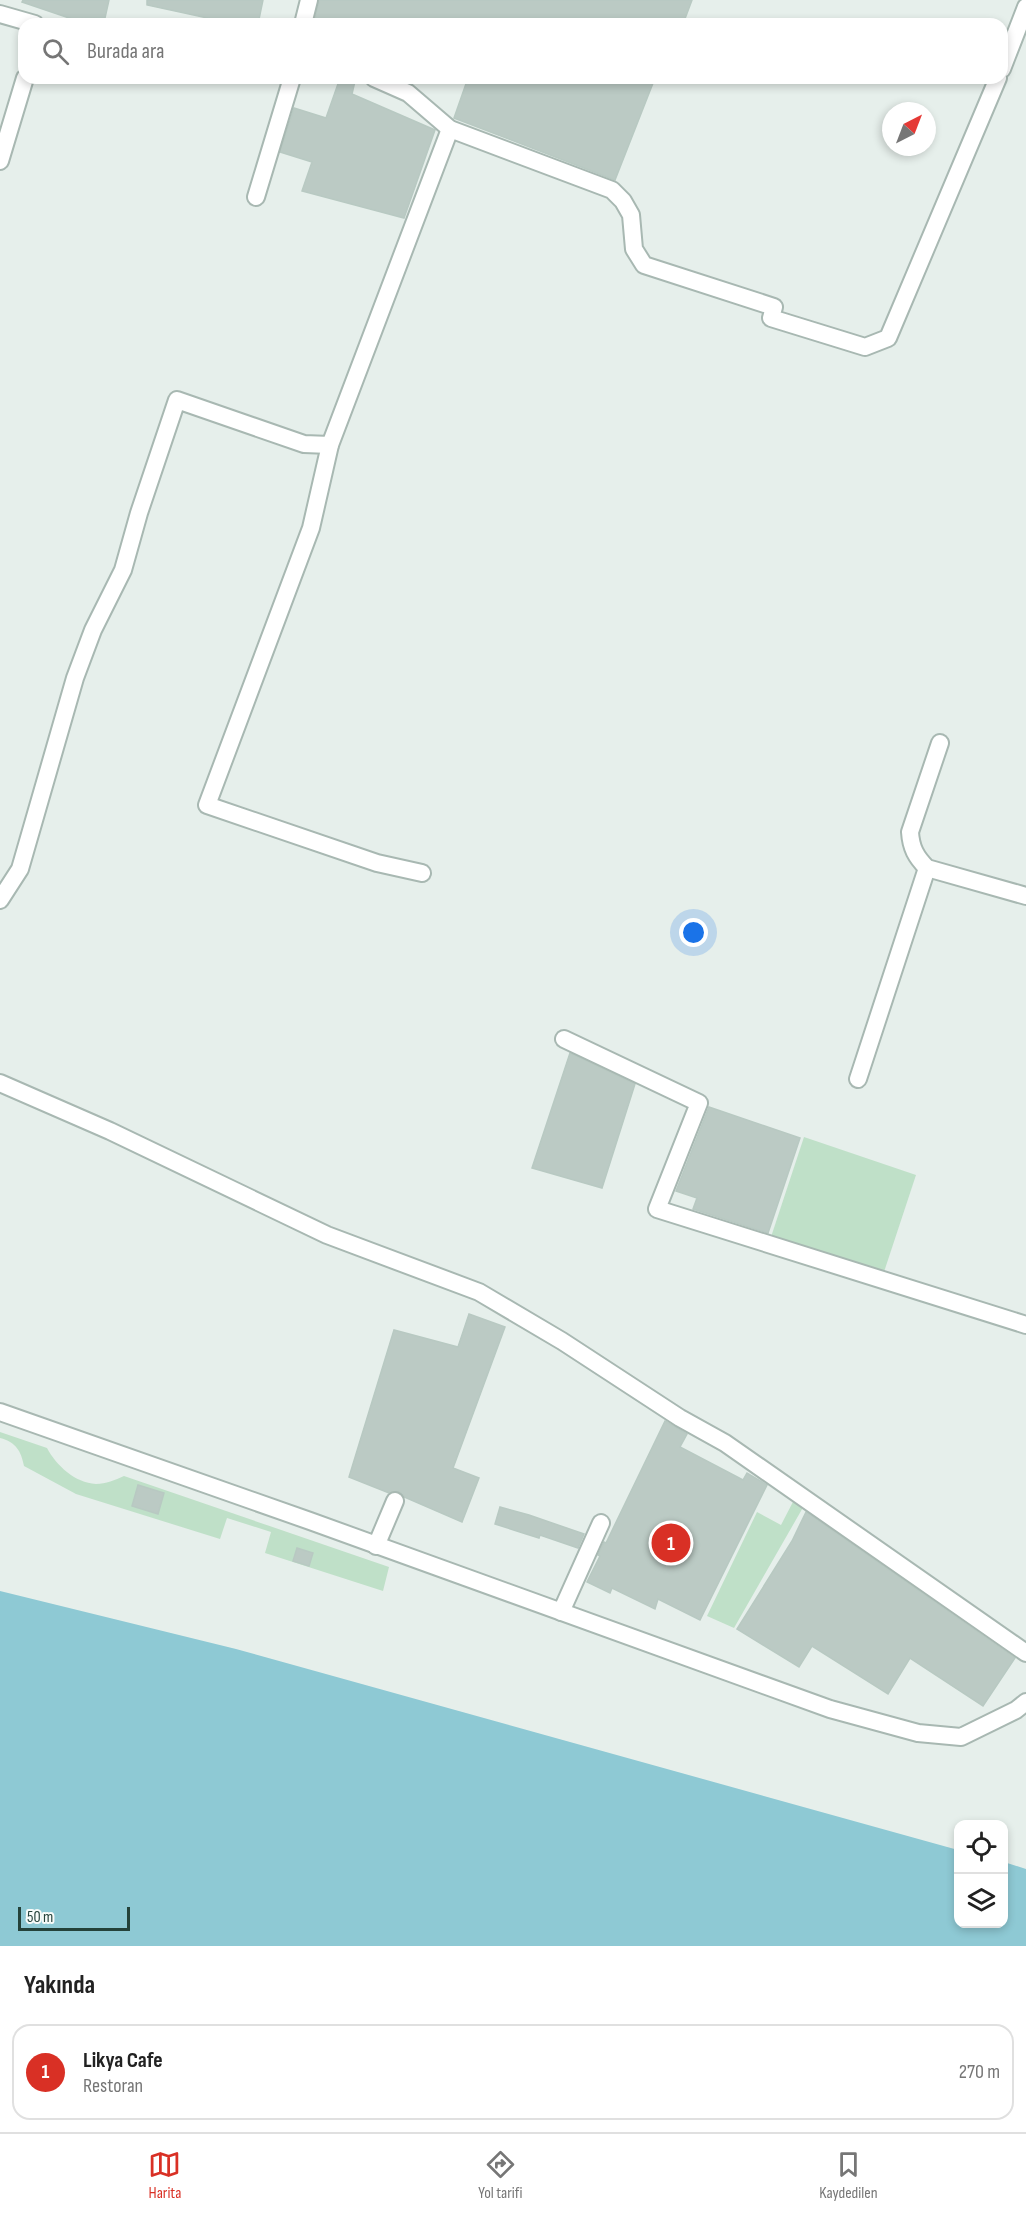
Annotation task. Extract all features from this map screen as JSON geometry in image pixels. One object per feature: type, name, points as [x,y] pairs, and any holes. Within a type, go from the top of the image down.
[{"type":"street","points":[[304,18],[309,0]]},
{"type":"street","points":[[1008,54],[1026,7]]},
{"type":"street","points":[[0,14],[18,19]]},
{"type":"street","points":[[0,161],[23,84]]},
{"type":"street","points":[[256,197],[290,84]]},
{"type":"street","points":[[388,84],[408,93],[450,129],[612,190],[623,201],[631,215],[634,249],[644,265],[774,307],[771,318],[865,347],[888,338],[995,84]]},
{"type":"street","points":[[422,873],[377,863],[207,805],[311,528],[330,445],[450,129]]},
{"type":"street","points":[[0,900],[20,869],[75,678],[93,630],[123,570],[139,513],[177,399],[304,444],[330,445]]},
{"type":"street","points":[[940,743],[910,832],[911,844],[917,858],[927,868],[1026,896]]},
{"type":"street","points":[[858,1079],[927,868]]},
{"type":"street","points":[[564,1039],[699,1103],[657,1209],[1026,1325]]},
{"type":"street","points":[[0,1083],[110,1131],[327,1235],[479,1292],[562,1341],[680,1418],[725,1443],[1026,1653]]},
{"type":"street","points":[[0,1412],[830,1709],[918,1733],[961,1737],[1016,1710],[1026,1702]]},
{"type":"street","points":[[376,1546],[395,1501]]},
{"type":"street","points":[[561,1612],[601,1523]]},
{"type":"green space","points":[[804,1137],[916,1175],[882,1278],[770,1240]]},
{"type":"green space","points":[[0,1432],[47,1448],[61,1467],[74,1477],[88,1483],[100,1484],[124,1476],[389,1567],[383,1591],[265,1553],[271,1532],[227,1518],[220,1539],[76,1494],[24,1466],[17,1448],[0,1438]]},
{"type":"green space","points":[[795,1498],[805,1504],[734,1628],[707,1616],[757,1512],[781,1525]]},
{"type":"water","points":[[0,1591],[236,1649],[954,1849],[954,1928],[1008,1928],[1008,1863],[1026,1869],[1026,1946],[0,1946]]},
{"type":"building","points":[[23,0],[109,0],[105,18],[69,18],[22,2]]},
{"type":"building","points":[[147,0],[263,0],[259,18],[207,18],[147,5]]},
{"type":"building","points":[[319,0],[692,0],[685,18],[315,18]]},
{"type":"building","points":[[338,84],[354,84],[352,94],[435,130],[404,218],[302,191],[312,162],[280,152],[294,108],[326,118]]},
{"type":"building","points":[[466,84],[653,84],[615,180],[454,118]]},
{"type":"building","points":[[570,1053],[635,1084],[602,1188],[532,1168]]},
{"type":"building","points":[[709,1107],[800,1138],[768,1233],[693,1209],[697,1198],[676,1191]]},
{"type":"building","points":[[469,1314],[505,1327],[453,1468],[479,1478],[462,1522],[404,1497],[399,1491],[389,1493],[349,1477],[394,1330],[458,1347]]},
{"type":"building","points":[[665,1421],[687,1434],[680,1447],[743,1480],[747,1473],[767,1485],[700,1620],[658,1599],[655,1609],[612,1588],[610,1593],[587,1582],[604,1542],[606,1543]]},
{"type":"building","points":[[138,1485],[164,1493],[158,1514],[132,1506]]},
{"type":"building","points":[[500,1507],[584,1534],[578,1548],[540,1535],[539,1538],[495,1524]]},
{"type":"building","points":[[806,1512],[1015,1658],[983,1706],[910,1658],[888,1694],[812,1646],[799,1667],[737,1629],[792,1541]]},
{"type":"building","points":[[297,1548],[313,1553],[309,1566],[293,1561]]},
{"type":"place","name":"Likya Cafe","points":[[671,1543]]}]
